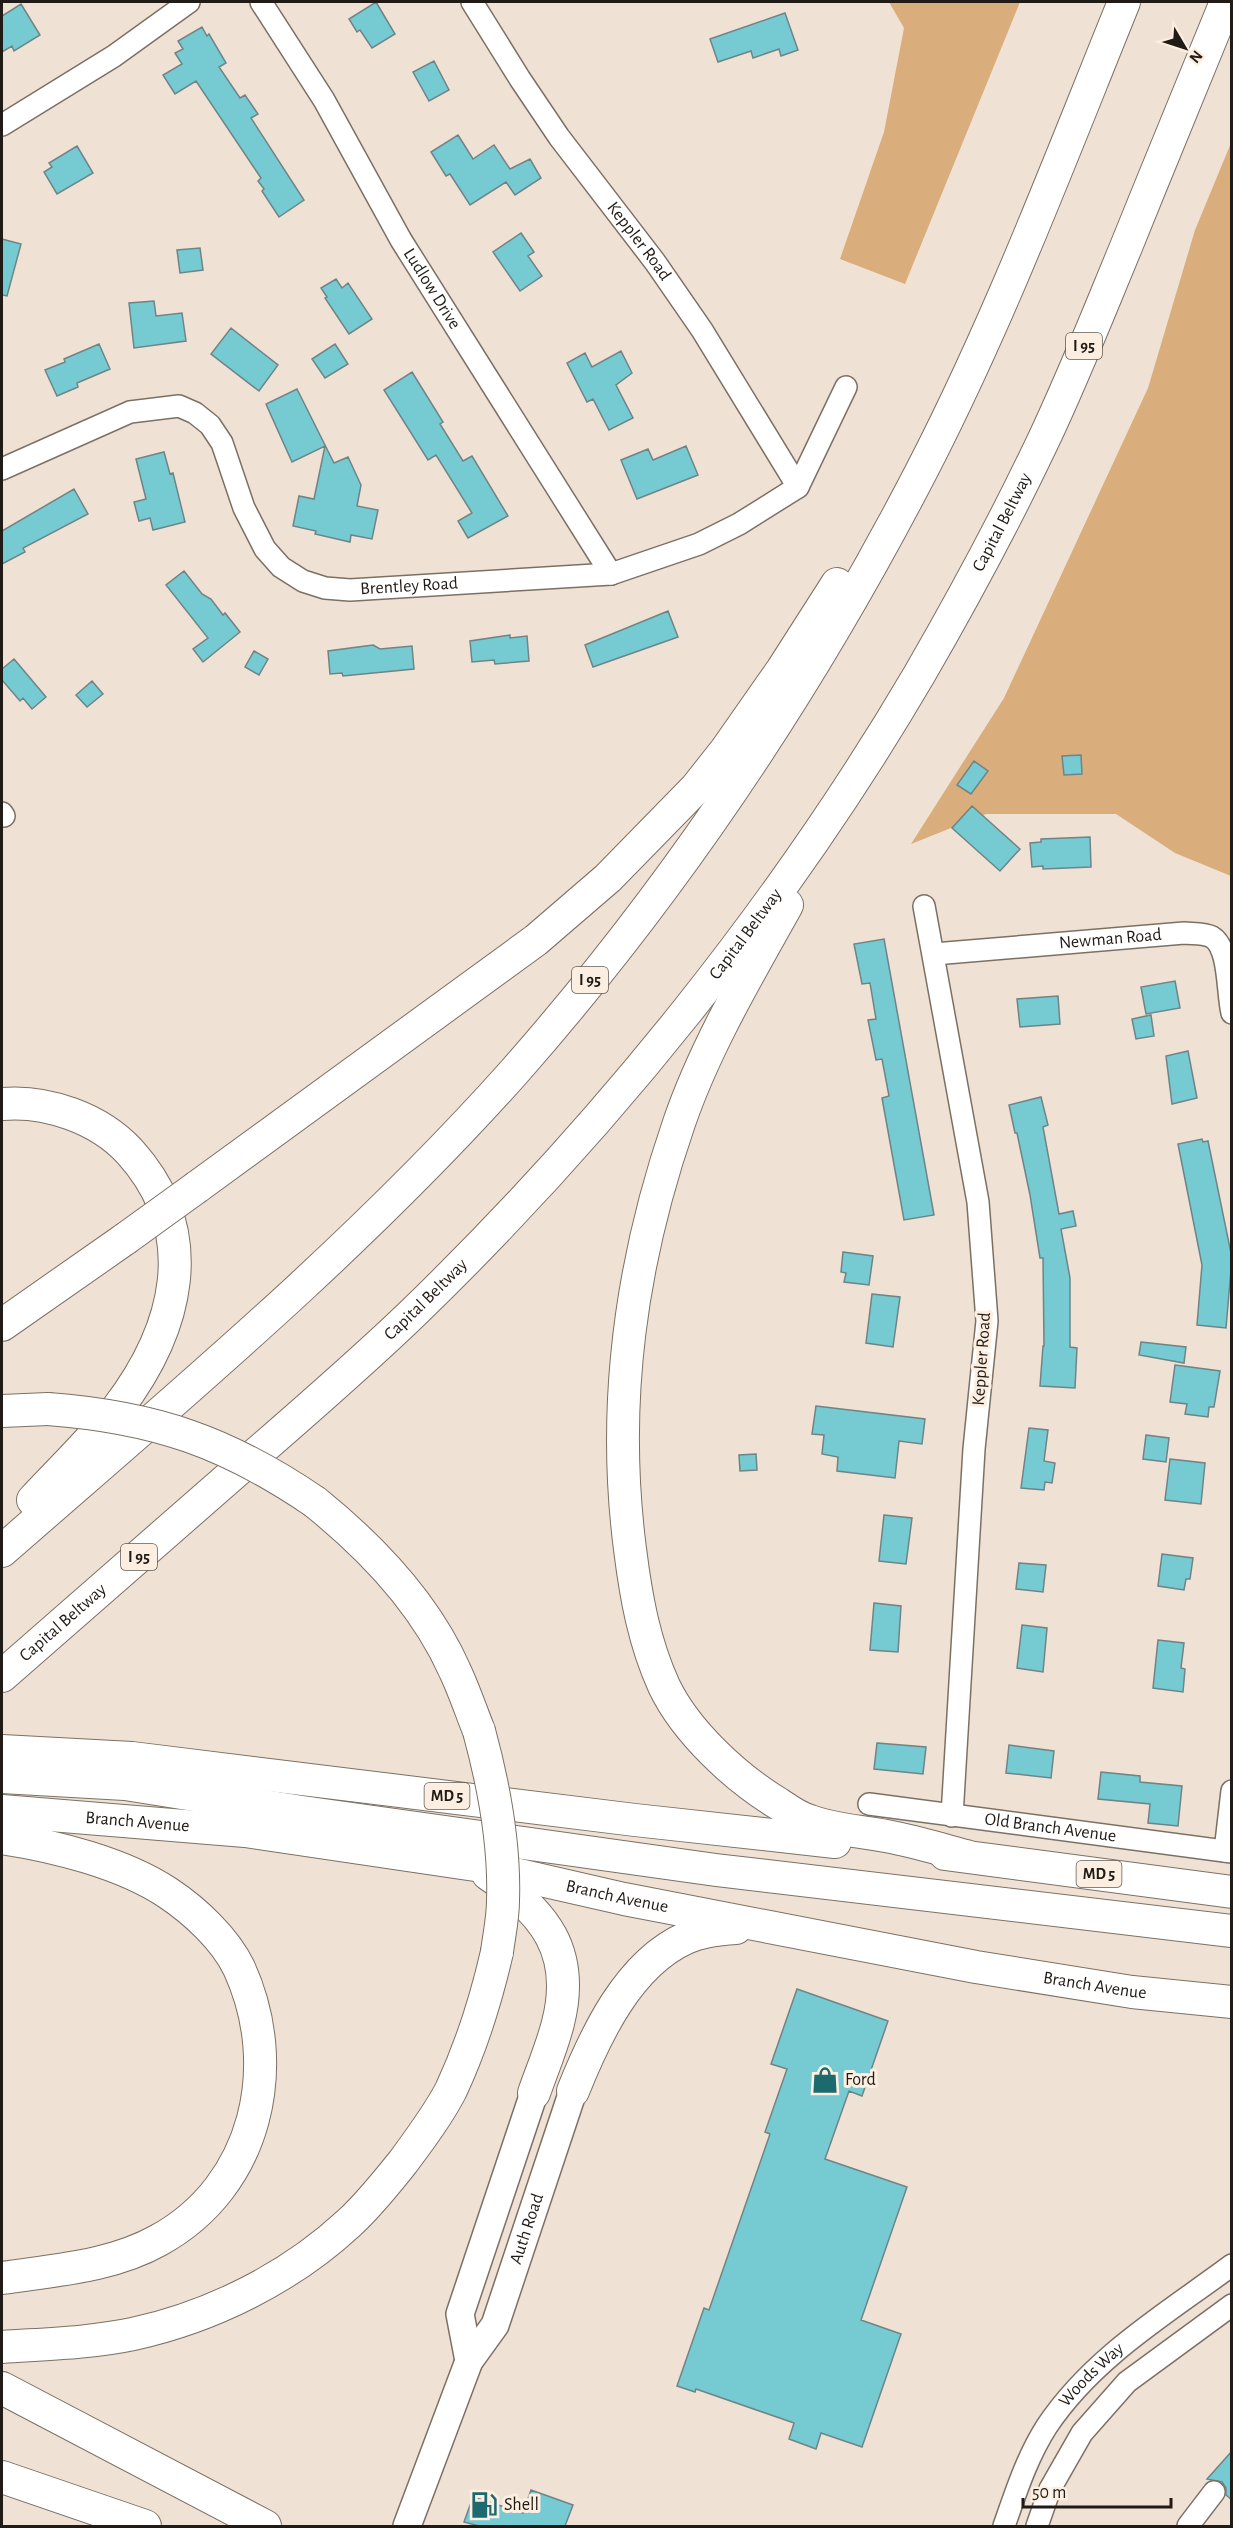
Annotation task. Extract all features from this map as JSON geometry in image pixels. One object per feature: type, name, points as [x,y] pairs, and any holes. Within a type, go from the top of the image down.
[{"type":"highway","name":"I 95","points":[[2,1551],[257,1328],[348,1244],[430,1162],[500,1087],[593,976],[655,898],[734,789],[803,683],[911,492],[960,393],[1011,278],[1124,2]]},
{"type":"highway","name":"Capital Beltway","points":[[4,1686],[390,1335],[445,1280],[585,1132],[660,1044],[730,954],[812,842],[917,679],[997,534],[1044,439],[1101,308],[1226,2]]},
{"type":"highway","points":[[2,1325],[125,1239],[536,940],[608,878],[655,832],[696,788],[782,670],[893,495],[953,389],[1011,278]]},
{"type":"highway","points":[[917,679],[762,950],[707,1057],[680,1120],[639,1261],[627,1336],[622,1417],[623,1497],[644,1634],[666,1689],[690,1725],[721,1760],[756,1790],[810,1821],[889,1836],[966,1856]]},
{"type":"highway","points":[[2,1104],[23,1102],[51,1107],[102,1129],[124,1147],[141,1165],[158,1191],[172,1226],[176,1258],[172,1294],[163,1328],[150,1358],[134,1385],[90,1440],[2,1533]]},
{"type":"highway","points":[[2,1411],[48,1409],[97,1413],[188,1434],[226,1449],[276,1475],[315,1502],[353,1533],[392,1574],[430,1626],[455,1669],[479,1731],[493,1784],[501,1842],[503,1902],[497,1952],[480,2018],[470,2046],[444,2101],[421,2139],[349,2223],[316,2250],[252,2292],[196,2315],[132,2334],[2,2347]]},
{"type":"highway","points":[[2,1736],[133,1750],[251,1773]]},
{"type":"highway","name":"MD 5","points":[[2,1751],[132,1758],[635,1820],[966,1856],[1232,1892]]},
{"type":"highway","points":[[2,1777],[125,1784],[302,1812],[716,1870],[1232,1931]]},
{"type":"highway","name":"Branch Avenue","points":[[2,1811],[245,1831],[475,1866],[624,1899],[976,1967],[1132,1992],[1232,2002]]},
{"type":"highway","points":[[2,1838],[39,1844],[139,1877],[168,1893],[198,1917],[220,1940],[238,1967],[254,2013],[260,2042],[261,2077],[255,2113],[246,2144],[232,2170],[213,2195],[188,2220],[161,2239],[132,2253],[95,2264],[2,2278]]},
{"type":"highway","points":[[475,1866],[514,1891],[539,1917],[558,1946],[563,1981],[558,2022],[534,2093]]},
{"type":"highway","points":[[573,2091],[589,2051],[623,1992],[659,1954],[687,1938],[720,1929],[760,1926]]},
{"type":"highway","points":[[2,2388],[265,2526]]},
{"type":"highway","points":[[2,2477],[137,2525]]},
{"type":"main road","name":"Auth Road","points":[[407,2526],[469,2361],[495,2325],[573,2091]]},
{"type":"main road","name":"Auth Road","points":[[469,2361],[460,2314],[534,2093]]},
{"type":"street","points":[[2,125],[114,57],[189,2]]},
{"type":"street","name":"Ludlow Drive","points":[[261,2],[324,100],[400,240],[611,574]]},
{"type":"street","name":"Keppler Road","points":[[472,2],[520,79],[560,137],[648,253],[702,330],[798,487]]},
{"type":"street","points":[[798,487],[846,387]]},
{"type":"street","name":"Brentley Road","points":[[2,469],[130,412],[179,406],[195,412],[210,425],[222,443],[244,508],[265,549],[281,567],[303,581],[325,588],[350,590],[611,574],[699,544],[738,524],[798,487]]},
{"type":"street","name":"Keppler Road","points":[[924,906],[978,1202],[987,1321],[974,1449],[952,1816]]},
{"type":"street","name":"Newman Road","points":[[934,954],[1184,933],[1210,936],[1220,944],[1225,961],[1231,1010]]},
{"type":"street","points":[[1228,1852],[1232,1791]]},
{"type":"street","name":"Old Branch Avenue","points":[[869,1804],[1228,1852]]},
{"type":"street","name":"Woods Way","points":[[1004,2526],[1023,2471],[1046,2427],[1080,2382],[1144,2327],[1232,2265]]},
{"type":"street","name":"Woods Way","points":[[1036,2526],[1050,2489],[1082,2433],[1126,2382],[1232,2305]]},
{"type":"street","points":[[1188,2526],[1214,2492]]},
{"type":"shaded area","points":[[889,2],[1020,2],[905,284],[840,259],[884,132],[904,28]]},
{"type":"shaded area","points":[[1231,143],[1231,876],[1175,853],[1116,814],[986,814],[911,844],[1004,698],[1148,388],[1195,230]]},
{"type":"building","points":[[376,2],[395,34],[372,48],[360,30],[357,32],[349,19]]},
{"type":"building","points":[[21,4],[40,35],[14,51],[12,46],[2,52],[2,16]]},
{"type":"building","points":[[785,13],[798,50],[781,56],[779,49],[753,58],[751,51],[718,62],[710,39]]},
{"type":"building","points":[[202,27],[207,36],[209,34],[226,63],[219,67],[240,98],[245,95],[258,114],[251,118],[304,200],[279,217],[262,191],[264,189],[258,181],[261,178],[196,81],[175,94],[163,75],[182,64],[175,53],[183,49],[178,41]]},
{"type":"building","points":[[434,61],[449,90],[429,101],[413,72]]},
{"type":"building","points":[[458,135],[473,159],[494,145],[510,169],[530,159],[541,178],[515,195],[506,182],[470,205],[450,174],[446,176],[431,152]]},
{"type":"building","points":[[77,146],[93,173],[57,194],[44,172],[52,167],[49,163]]},
{"type":"building","points":[[521,233],[534,252],[528,256],[542,276],[520,291],[493,252]]},
{"type":"building","points":[[2,239],[21,244],[7,296],[2,295]]},
{"type":"building","points":[[200,248],[203,270],[180,273],[177,250]]},
{"type":"building","points":[[336,279],[342,288],[348,283],[372,319],[349,334],[321,288]]},
{"type":"building","points":[[154,301],[156,316],[182,313],[186,341],[134,348],[129,303]]},
{"type":"building","points":[[231,328],[278,365],[259,391],[211,354]]},
{"type":"building","points":[[99,344],[110,369],[77,383],[78,387],[57,396],[45,370]]},
{"type":"building","points":[[335,344],[348,364],[325,378],[312,359]]},
{"type":"building","points":[[621,351],[632,373],[616,385],[633,418],[609,430],[593,399],[587,402],[567,363],[585,353],[592,367]]},
{"type":"building","points":[[412,372],[443,422],[440,424],[463,461],[472,456],[508,516],[468,538],[458,521],[472,513],[436,455],[428,460],[384,390]]},
{"type":"building","points":[[297,389],[334,463],[348,457],[361,485],[357,506],[378,510],[372,539],[351,535],[350,542],[293,526],[299,496],[314,499],[325,446],[292,462],[266,404]]},
{"type":"building","points":[[686,446],[698,475],[637,499],[621,460],[648,449],[653,460]]},
{"type":"building","points":[[164,452],[170,474],[173,473],[185,522],[153,530],[150,518],[139,521],[134,502],[146,499],[136,459]]},
{"type":"building","points":[[74,489],[88,514],[23,548],[25,552],[2,564],[2,531]]},
{"type":"building","points":[[184,571],[202,594],[211,599],[223,615],[225,613],[240,632],[203,662],[193,649],[208,638],[166,585]]},
{"type":"building","points":[[668,611],[678,637],[593,667],[585,645]]},
{"type":"building","points":[[510,635],[510,638],[527,636],[529,661],[495,664],[494,660],[472,662],[470,641]]},
{"type":"building","points":[[373,645],[380,649],[412,646],[414,669],[343,676],[342,673],[330,674],[328,651]]},
{"type":"building","points":[[254,651],[268,659],[259,675],[245,667]]},
{"type":"building","points":[[14,659],[46,697],[32,709],[23,698],[20,701],[2,680],[2,669]]},
{"type":"building","points":[[92,681],[103,694],[87,707],[76,695]]},
{"type":"building","points":[[1081,755],[1082,774],[1064,775],[1062,756]]},
{"type":"building","points":[[974,761],[988,771],[971,794],[957,785]]},
{"type":"building","points":[[972,806],[1020,849],[1000,871],[952,828]]},
{"type":"building","points":[[1090,837],[1091,867],[1043,869],[1043,866],[1032,867],[1030,843],[1041,842],[1041,839]]},
{"type":"building","points":[[884,939],[934,1215],[904,1220],[882,1098],[889,1096],[882,1059],[876,1060],[868,1020],[876,1019],[870,983],[862,984],[854,944]]},
{"type":"building","points":[[1175,981],[1180,1008],[1146,1014],[1141,987]]},
{"type":"building","points":[[1058,996],[1060,1024],[1020,1027],[1017,999]]},
{"type":"building","points":[[1151,1015],[1154,1036],[1136,1039],[1132,1019]]},
{"type":"building","points":[[1188,1051],[1197,1098],[1172,1104],[1166,1056]]},
{"type":"building","points":[[1041,1097],[1048,1125],[1043,1127],[1059,1214],[1073,1211],[1076,1226],[1061,1229],[1070,1278],[1070,1347],[1077,1348],[1075,1388],[1040,1386],[1044,1346],[1043,1258],[1040,1258],[1030,1195],[1009,1105]]},
{"type":"building","points":[[1202,1139],[1203,1142],[1208,1141],[1232,1258],[1226,1328],[1197,1325],[1202,1265],[1178,1144]]},
{"type":"building","points":[[843,1252],[873,1256],[869,1285],[844,1282],[846,1273],[841,1272]]},
{"type":"building","points":[[872,1294],[900,1297],[893,1347],[866,1343]]},
{"type":"building","points":[[1141,1342],[1186,1347],[1184,1363],[1139,1355]]},
{"type":"building","points":[[1175,1365],[1220,1371],[1214,1407],[1209,1407],[1208,1417],[1185,1414],[1187,1404],[1170,1402]]},
{"type":"building","points":[[816,1406],[925,1419],[922,1444],[899,1441],[895,1478],[837,1471],[838,1457],[822,1454],[824,1435],[812,1434]]},
{"type":"building","points":[[1029,1428],[1048,1430],[1044,1461],[1055,1463],[1052,1483],[1045,1482],[1044,1490],[1021,1488]]},
{"type":"building","points":[[1146,1435],[1169,1438],[1166,1462],[1143,1459]]},
{"type":"building","points":[[756,1454],[757,1470],[740,1471],[739,1455]]},
{"type":"building","points":[[1170,1459],[1205,1463],[1201,1504],[1165,1500]]},
{"type":"building","points":[[884,1515],[912,1518],[906,1564],[879,1561]]},
{"type":"building","points":[[1162,1554],[1193,1558],[1190,1579],[1186,1579],[1184,1590],[1158,1586]]},
{"type":"building","points":[[1019,1563],[1046,1565],[1043,1592],[1016,1589]]},
{"type":"building","points":[[874,1603],[901,1606],[898,1652],[870,1650]]},
{"type":"building","points":[[1022,1625],[1047,1628],[1043,1672],[1017,1668]]},
{"type":"building","points":[[1158,1640],[1184,1643],[1181,1668],[1185,1669],[1183,1692],[1153,1688]]},
{"type":"building","points":[[877,1743],[926,1747],[923,1774],[874,1769]]},
{"type":"building","points":[[1009,1745],[1054,1751],[1051,1778],[1006,1773]]},
{"type":"building","points":[[1101,1772],[1140,1776],[1140,1782],[1182,1786],[1178,1826],[1148,1823],[1150,1804],[1098,1799]]},
{"type":"building","points":[[797,1989],[888,2021],[862,2096],[849,2091],[825,2159],[907,2187],[861,2320],[901,2334],[862,2447],[821,2433],[816,2449],[789,2439],[794,2423],[696,2389],[695,2392],[677,2386],[704,2308],[709,2310],[770,2134],[765,2132],[787,2069],[771,2064]]},
{"type":"building","points":[[1232,2451],[1232,2500],[1226,2495],[1226,2488],[1222,2482],[1207,2479]]},
{"type":"building","points":[[531,2490],[573,2505],[565,2526],[479,2526],[464,2522],[473,2497],[523,2513]]},
{"type":"place","name":"Ford","points":[[825,2080]]},
{"type":"place","name":"Shell","points":[[484,2505]]}]
